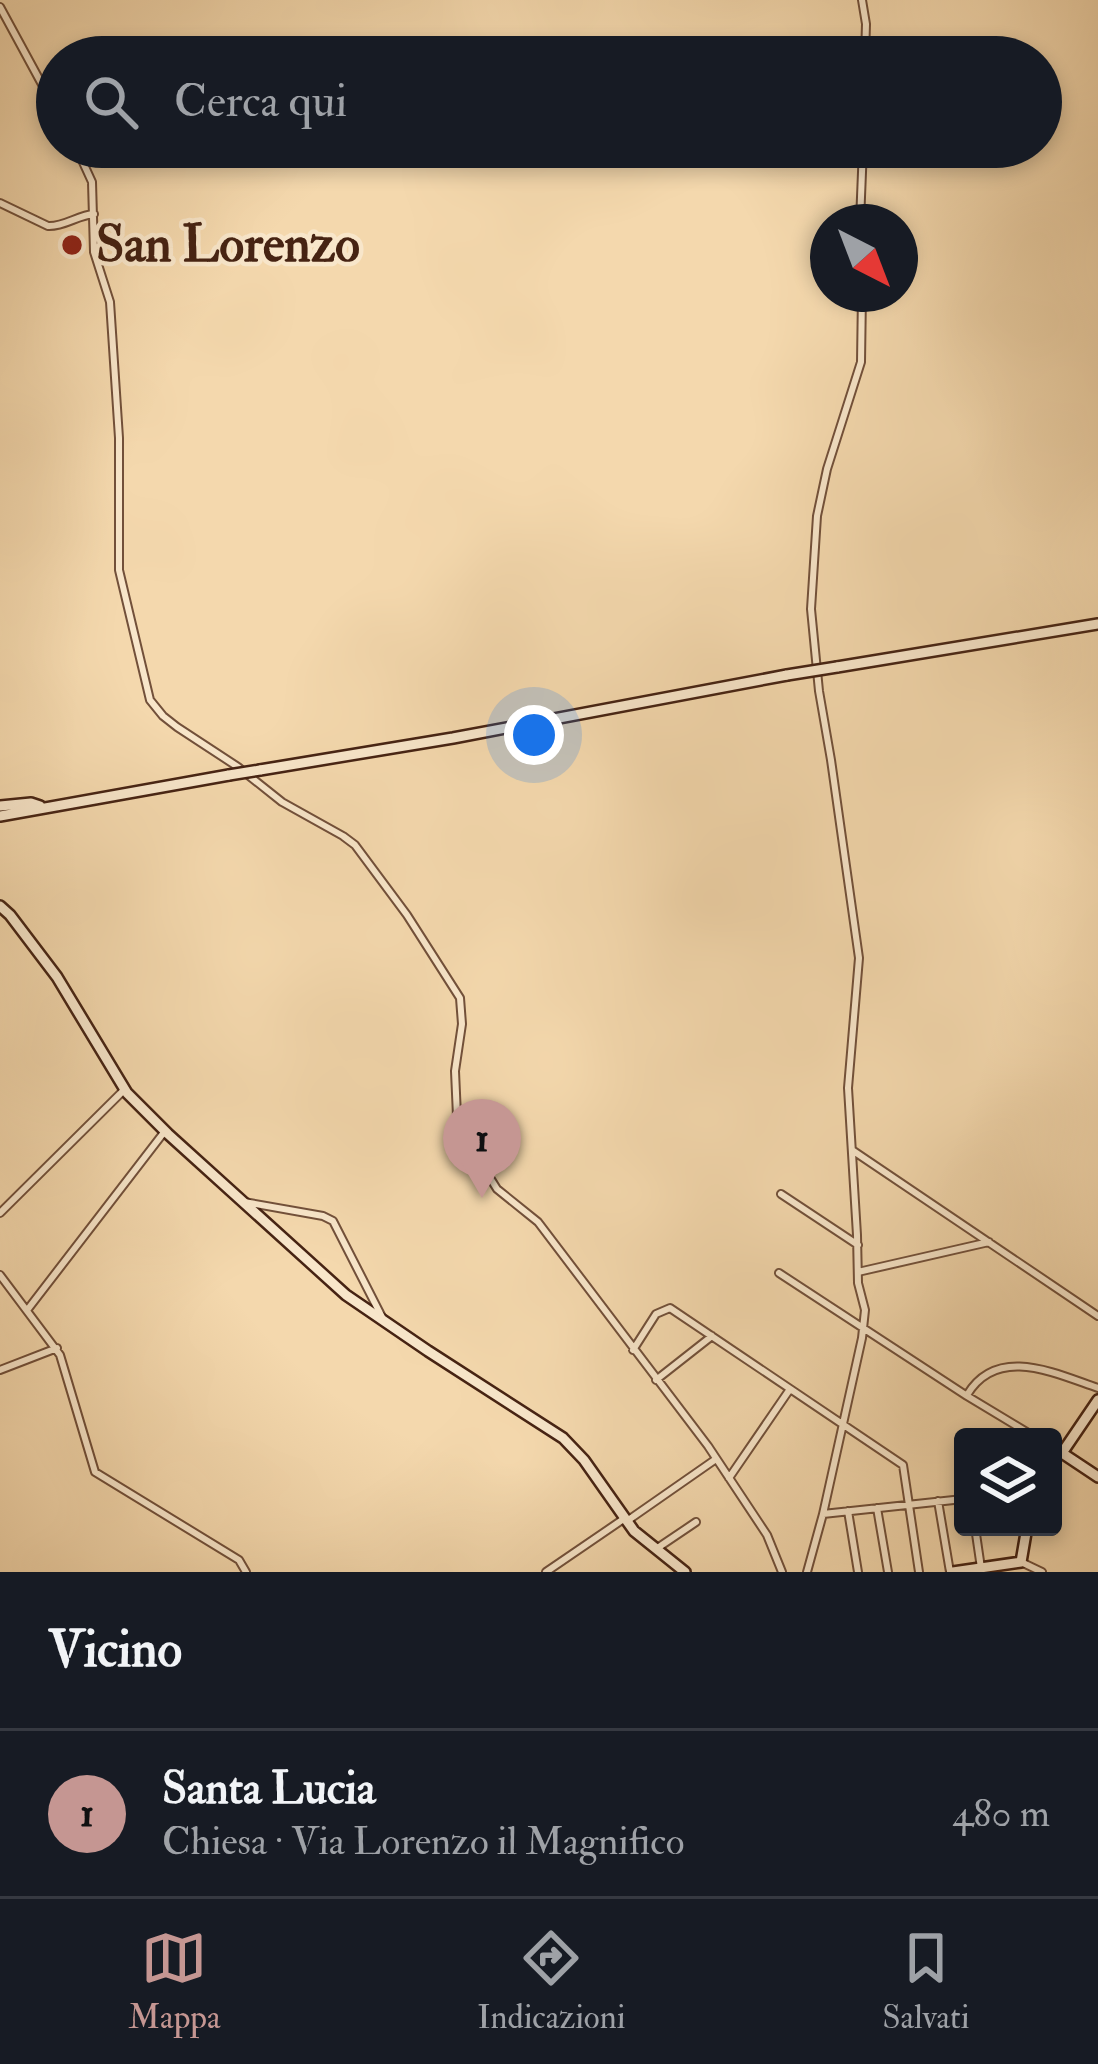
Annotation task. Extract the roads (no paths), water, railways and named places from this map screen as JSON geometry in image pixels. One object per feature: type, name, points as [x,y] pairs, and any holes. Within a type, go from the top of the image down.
[{"type":"street","points":[[862,0],[866,36]]},
{"type":"street","points":[[0,7],[36,73]]},
{"type":"street","points":[[86,168],[92,182],[94,252],[110,302],[119,438],[118,570],[151,700],[233,771],[355,845],[407,915],[460,998],[462,1024],[455,1071],[462,1133],[497,1189],[538,1222],[716,1459],[767,1535],[782,1572]]},
{"type":"street","points":[[861,204],[862,168]]},
{"type":"street","points":[[0,202],[54,227],[94,214]]},
{"type":"street","points":[[808,1572],[865,1310],[858,1272],[848,1088],[859,958],[812,633],[817,516],[826,470],[861,362],[862,312]]},
{"type":"street","points":[[0,816],[233,771],[453,738],[787,675],[1098,624]]},
{"type":"street","points":[[0,806],[31,803],[46,807]]},
{"type":"street","points":[[0,906],[57,977],[124,1088],[165,1131],[335,1287],[563,1438],[634,1531],[686,1572]]},
{"type":"street","points":[[0,1214],[124,1088]]},
{"type":"street","points":[[28,1310],[165,1131]]},
{"type":"street","points":[[852,1150],[1098,1316]]},
{"type":"street","points":[[781,1194],[858,1245]]},
{"type":"street","points":[[244,1202],[333,1221],[385,1322]]},
{"type":"street","points":[[858,1272],[988,1242]]},
{"type":"street","points":[[779,1273],[1020,1428]]},
{"type":"street","points":[[0,1275],[57,1348],[95,1472],[239,1560],[246,1572]]},
{"type":"street","points":[[633,1350],[656,1314],[670,1308],[903,1465],[919,1572]]},
{"type":"street","points":[[656,1380],[712,1336]]},
{"type":"street","points":[[0,1370],[57,1348]]},
{"type":"street","points":[[967,1396],[990,1370],[1020,1365],[1098,1388]]},
{"type":"street","points":[[729,1478],[790,1389]]},
{"type":"street","points":[[1062,1446],[1097,1403]]},
{"type":"street","points":[[1062,1457],[1098,1478]]},
{"type":"street","points":[[546,1572],[716,1459]]},
{"type":"street","points":[[824,1514],[954,1499]]},
{"type":"street","points":[[938,1502],[952,1572],[1021,1562],[1042,1572]]},
{"type":"street","points":[[877,1508],[888,1572]]},
{"type":"street","points":[[848,1511],[858,1572]]},
{"type":"street","points":[[656,1549],[696,1522]]},
{"type":"street","points":[[976,1536],[981,1568]]},
{"type":"street","points":[[1021,1562],[1026,1536]]},
{"type":"place","name":"San Lorenzo","points":[[72,245]]},
{"type":"place","name":"Santa Lucia","points":[[482,1198]]}]
